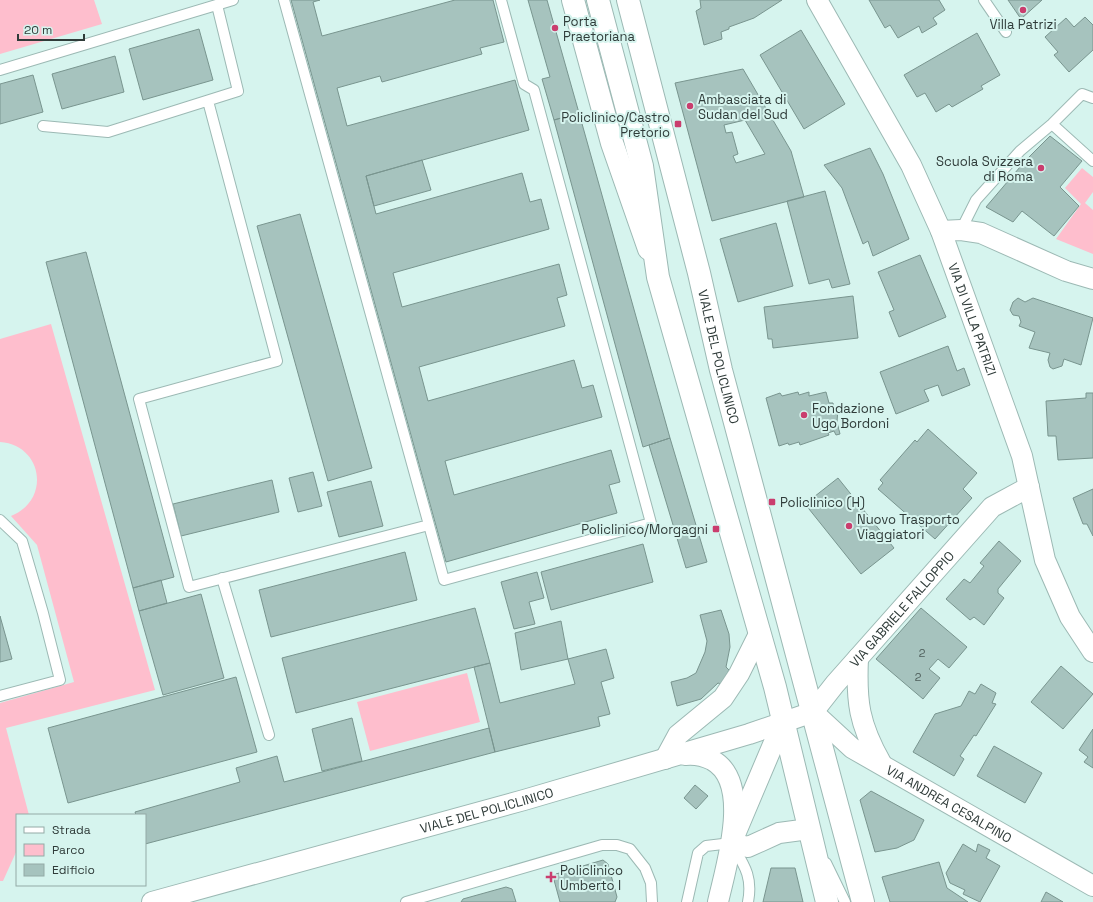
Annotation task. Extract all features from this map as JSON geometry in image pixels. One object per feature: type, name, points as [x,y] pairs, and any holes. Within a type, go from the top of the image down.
[{"type":"main road","points":[[573,0],[612,142],[658,277],[760,632],[827,902]]},
{"type":"main road","points":[[598,0],[642,166],[658,277]]},
{"type":"main road","name":"VIALE DEL POLICLINICO","points":[[628,0],[699,273],[721,370],[839,817],[864,902]]},
{"type":"street","name":"VIA DI VILLA PATRIZI","points":[[817,0],[911,165],[942,231],[1022,456],[1030,487],[1040,541],[1052,579],[1070,617],[1093,652]]},
{"type":"street","points":[[942,231],[961,230],[992,236],[1066,271],[1093,279]]},
{"type":"street","name":"VIA GABRIELE FALLOPPIO","points":[[812,712],[834,684],[992,507],[1030,487]]},
{"type":"street","points":[[665,759],[678,735],[723,698],[738,674],[760,632]]},
{"type":"street","points":[[858,658],[858,706],[867,737],[881,763]]},
{"type":"street","points":[[665,759],[812,712]]},
{"type":"street","name":"VIA ANDREA CESALPINO","points":[[812,712],[848,745],[1093,886]]},
{"type":"street","points":[[731,843],[783,721]]},
{"type":"street","points":[[665,759],[690,754],[709,759],[723,768],[730,781],[734,795],[731,843],[718,902]]},
{"type":"street","name":"VIALE DEL POLICLINICO","points":[[152,902],[524,800],[665,759]]},
{"type":"street","points":[[731,843],[748,847],[779,833],[809,829]]},
{"type":"lane","points":[[0,70],[233,0]]},
{"type":"lane","points":[[284,0],[444,580],[651,523],[534,90],[524,84],[501,0]]},
{"type":"lane","points":[[984,0],[1006,32]]},
{"type":"lane","points":[[43,126],[108,132],[238,91],[217,5]]},
{"type":"lane","points":[[961,230],[976,200],[1020,151],[1052,124],[1082,94],[1093,98]]},
{"type":"lane","points":[[208,101],[277,361],[139,399],[189,587],[429,525]]},
{"type":"lane","points":[[1052,124],[1093,161]]},
{"type":"lane","points":[[0,520],[22,541],[43,613],[60,680],[0,696]]},
{"type":"lane","points":[[222,578],[269,735]]},
{"type":"lane","points":[[839,817],[852,902]]},
{"type":"lane","points":[[809,829],[846,902]]},
{"type":"lane","points":[[687,902],[698,853],[706,846],[731,843],[748,872],[751,889],[748,902]]},
{"type":"lane","points":[[406,902],[602,845],[617,845],[630,849],[645,868],[651,883],[652,902]]},
{"type":"green space","points":[[0,0],[94,0],[102,24],[0,54]]},
{"type":"green space","points":[[1082,168],[1093,177],[1093,192],[1085,203],[1093,210],[1093,254],[1056,239],[1081,204],[1065,188]]},
{"type":"green space","points":[[51,324],[155,690],[6,728],[29,814],[16,814],[16,852],[3,881],[0,881],[0,703],[74,682],[37,545],[11,516],[24,508],[32,498],[36,486],[37,474],[33,463],[25,453],[14,445],[0,442],[0,339]]},
{"type":"green space","points":[[467,673],[480,722],[370,751],[357,702]]},
{"type":"building","points":[[291,0],[320,0],[313,2],[322,36],[455,0],[493,0],[504,42],[480,48],[482,54],[382,82],[380,76],[337,88],[347,126],[515,80],[529,130],[366,176],[376,214],[522,173],[530,202],[541,199],[549,229],[393,273],[402,307],[559,264],[567,295],[557,298],[565,326],[419,367],[428,401],[574,360],[582,388],[593,385],[602,417],[445,461],[454,495],[611,450],[620,482],[609,485],[617,513],[446,562]]},
{"type":"building","points":[[528,0],[547,0],[579,113],[554,120],[542,79],[550,77]]},
{"type":"building","points":[[700,0],[782,0],[754,18],[729,27],[729,29],[721,32],[722,39],[704,45],[696,11],[701,8]]},
{"type":"building","points":[[869,0],[939,0],[945,10],[933,18],[937,24],[922,33],[919,26],[898,38],[890,25],[885,28]]},
{"type":"building","name":"Villa Patrizi","points":[[1008,0],[1042,0],[1021,19]]},
{"type":"building","points":[[1085,17],[1093,25],[1093,50],[1069,72],[1054,55],[1058,52],[1045,37],[1066,18],[1074,27]]},
{"type":"building","points":[[199,29],[213,80],[143,100],[129,49]]},
{"type":"building","points":[[801,30],[845,104],[804,129],[760,55]]},
{"type":"building","points":[[977,33],[1000,75],[981,86],[983,89],[952,107],[949,104],[936,112],[925,93],[917,97],[904,75]]},
{"type":"building","points":[[115,56],[124,92],[62,109],[52,74]]},
{"type":"building","points":[[743,69],[791,151],[804,197],[712,221],[675,83]],"holes":[[[745,120],[765,154],[736,163],[733,156],[738,154],[732,132],[726,133],[724,125]]]},
{"type":"building","points":[[33,75],[43,112],[0,124],[0,84]]},
{"type":"building","points":[[579,113],[670,438],[643,447],[554,120]]},
{"type":"building","points":[[1050,136],[1082,161],[1060,187],[1079,206],[1054,236],[1022,211],[1013,222],[986,207],[1020,167],[1017,164],[1023,158],[1026,160]]},
{"type":"building","points":[[870,148],[883,174],[909,239],[873,256],[868,241],[863,244],[842,188],[824,165]]},
{"type":"building","points":[[422,160],[431,190],[374,206],[366,176]]},
{"type":"building","points":[[825,191],[850,284],[832,288],[829,279],[809,284],[787,201]]},
{"type":"building","points":[[300,214],[372,468],[328,481],[257,226]]},
{"type":"building","points":[[776,223],[793,286],[738,302],[720,239]]},
{"type":"building","points":[[86,252],[174,577],[133,588],[46,262]]},
{"type":"building","points":[[920,255],[946,317],[899,337],[889,312],[894,310],[878,272]]},
{"type":"building","points":[[853,296],[858,338],[773,348],[772,339],[768,339],[764,307]]},
{"type":"building","points":[[1018,298],[1025,302],[1033,298],[1093,318],[1081,365],[1064,359],[1062,366],[1053,369],[1050,367],[1048,360],[1050,353],[1029,348],[1035,332],[1019,326],[1021,322],[1019,316],[1013,315],[1010,310],[1013,302]]},
{"type":"building","points":[[948,346],[957,371],[964,368],[970,385],[942,396],[938,385],[924,390],[929,401],[896,414],[880,372]]},
{"type":"building","name":"Fondazione Ugo Bordoni","points":[[798,392],[799,395],[809,392],[809,396],[826,392],[829,403],[833,403],[834,408],[838,408],[837,422],[840,434],[836,435],[834,431],[828,433],[829,435],[800,445],[799,442],[779,446],[766,398],[780,393],[782,396]]},
{"type":"building","points":[[1086,393],[1093,393],[1093,458],[1058,460],[1056,436],[1048,436],[1046,401],[1086,398]]},
{"type":"building","points":[[928,429],[977,473],[963,489],[972,498],[935,539],[878,489],[883,483],[880,480],[915,440],[917,442]]},
{"type":"building","points":[[670,438],[707,562],[686,568],[649,445]]},
{"type":"building","points":[[313,472],[322,506],[298,512],[289,478]]},
{"type":"building","name":"Nuovo Trasporto Viaggiatori","points":[[838,478],[894,548],[861,574],[805,504]]},
{"type":"building","points":[[272,480],[279,512],[181,536],[173,504]]},
{"type":"building","points":[[371,481],[383,526],[339,537],[327,492]]},
{"type":"building","points":[[1093,489],[1093,536],[1087,524],[1083,524],[1073,498]]},
{"type":"building","points":[[999,541],[1021,561],[998,589],[998,593],[1004,598],[984,625],[974,617],[970,620],[946,599],[964,579],[970,583],[984,566],[980,563]]},
{"type":"building","points":[[643,544],[653,582],[551,610],[541,572]]},
{"type":"building","points":[[405,552],[417,600],[271,637],[259,590]]},
{"type":"building","points":[[537,572],[544,598],[529,602],[535,624],[514,629],[501,582]]},
{"type":"building","points":[[161,580],[167,603],[139,611],[133,588]]},
{"type":"building","points":[[201,594],[224,678],[163,695],[139,611]]},
{"type":"building","points":[[475,608],[490,663],[296,713],[282,658]]},
{"type":"building","points":[[921,608],[967,647],[949,668],[938,659],[929,669],[940,678],[923,699],[876,659]]},
{"type":"building","points":[[721,610],[729,634],[730,647],[726,667],[729,670],[721,684],[718,683],[701,699],[677,706],[671,682],[687,678],[696,673],[705,652],[707,641],[700,615]]},
{"type":"building","points":[[0,616],[12,659],[0,662]]},
{"type":"building","points":[[561,621],[568,659],[521,670],[515,633]]},
{"type":"building","points":[[606,649],[614,678],[601,682],[610,714],[598,717],[600,726],[495,752],[474,667],[490,663],[500,703],[575,684],[568,659]]},
{"type":"building","points":[[1061,666],[1093,694],[1063,729],[1031,702]]},
{"type":"building","points":[[236,677],[257,752],[68,803],[48,728]]},
{"type":"building","points":[[981,684],[996,693],[992,703],[996,704],[976,736],[974,735],[960,756],[964,759],[954,776],[913,752],[935,714],[961,706],[969,691],[975,694]]},
{"type":"building","points":[[352,718],[362,761],[322,771],[312,729]]},
{"type":"building","points":[[489,728],[495,752],[146,844],[146,814],[136,814],[135,812],[240,782],[236,768],[277,756],[284,782]]},
{"type":"building","points":[[1093,729],[1093,768],[1084,762],[1088,757],[1079,750]]},
{"type":"building","points":[[994,746],[1042,773],[1025,803],[977,776]]},
{"type":"building","points":[[695,785],[708,796],[696,809],[684,798]]},
{"type":"building","points":[[871,791],[924,820],[914,840],[897,848],[875,852],[860,800]]},
{"type":"building","points":[[963,844],[976,852],[978,844],[990,850],[986,858],[1000,866],[980,902],[963,894],[965,890],[950,883],[946,873]]},
{"type":"building","points":[[603,860],[608,864],[617,897],[615,902],[560,902],[554,880],[556,874]]},
{"type":"building","points":[[939,862],[947,888],[968,902],[890,902],[882,877]]},
{"type":"building","points":[[771,868],[795,868],[803,902],[763,902]]},
{"type":"building","points":[[506,887],[512,889],[516,902],[461,902],[463,899]]},
{"type":"building","points":[[1046,892],[1063,902],[1041,902]]},
{"type":"place","name":"Villa Patrizi","points":[[1023,10]]},
{"type":"place","name":"Porta Praetoriana","points":[[555,28]]},
{"type":"place","name":"Ambasciata di Sudan del Sud","points":[[690,106]]},
{"type":"place","name":"Policlinico/Castro Pretorio","points":[[678,124]]},
{"type":"place","name":"Scuola Svizzera di Roma","points":[[1041,168]]},
{"type":"place","name":"Fondazione Ugo Bordoni","points":[[804,415]]},
{"type":"place","name":"Policlinico (H)","points":[[772,502]]},
{"type":"place","name":"Nuovo Trasporto Viaggiatori","points":[[849,526]]},
{"type":"place","name":"Policlinico/Morgagni","points":[[716,529]]},
{"type":"place","name":"Policlinico Umberto I","points":[[551,877]]}]
